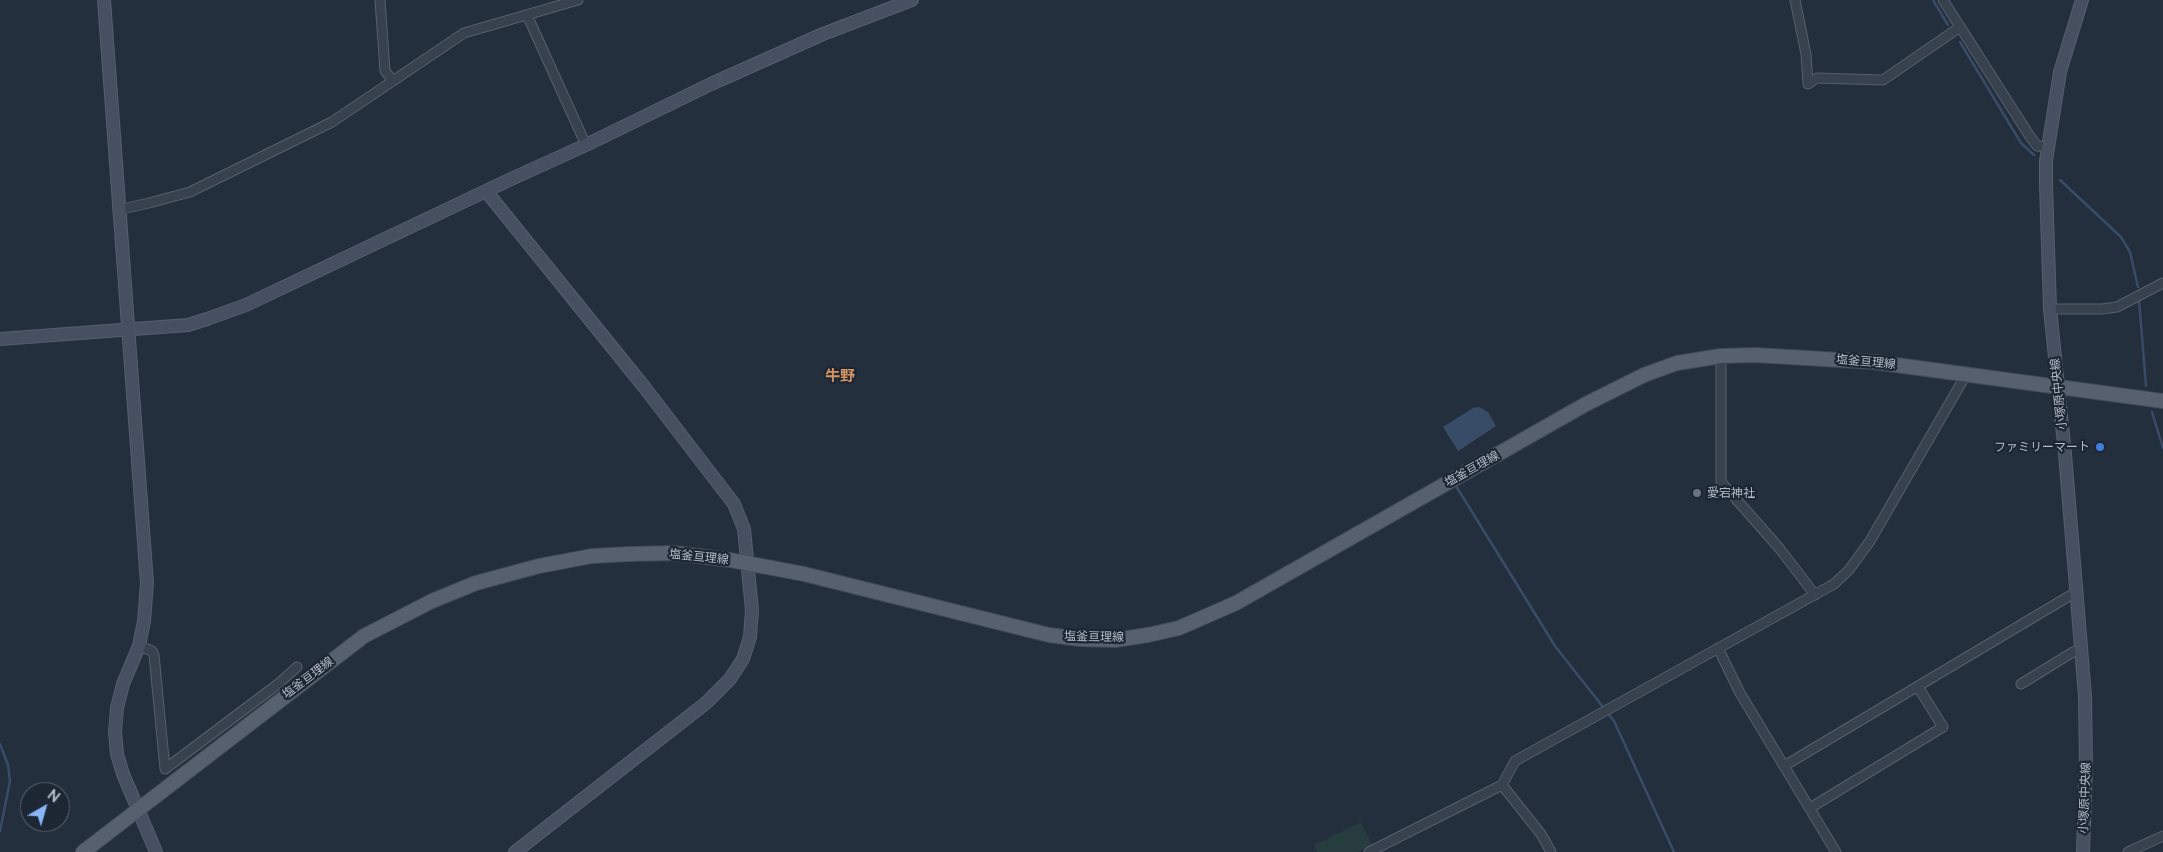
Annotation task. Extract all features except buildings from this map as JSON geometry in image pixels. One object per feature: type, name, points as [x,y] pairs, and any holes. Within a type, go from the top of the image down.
[{"type":"main road","name":"塩釜亘理線","points":[[82,852],[364,636],[432,601],[476,583],[539,566],[592,556],[674,553],[748,562],[1049,635],[1080,639],[1115,640],[1148,636],[1179,628],[1236,603],[1608,393],[1644,375],[1677,363],[1721,356],[1755,355],[1874,362],[2163,401]]},
{"type":"street","points":[[104,0],[147,583],[144,621],[139,646],[123,684],[117,708],[115,732],[117,754],[156,852]]},
{"type":"street","points":[[380,0],[385,71],[393,82]]},
{"type":"street","points":[[118,210],[190,192],[332,122],[464,33],[578,0]]},
{"type":"street","points":[[0,340],[188,325],[246,305],[771,57],[823,34],[912,0]]},
{"type":"street","points":[[1795,0],[1806,54],[1808,84],[1817,78],[1883,80],[1960,27]]},
{"type":"street","points":[[1943,0],[2029,135],[2038,146],[2048,147]]},
{"type":"street","name":"小塚原中央線","points":[[2082,0],[2060,72],[2048,147],[2046,184],[2050,309],[2082,649],[2086,766],[2083,852]]},
{"type":"street","points":[[527,15],[586,145]]},
{"type":"street","points":[[486,191],[726,491],[741,517],[748,562],[752,610],[750,637],[743,659],[730,679],[706,703],[515,852]]},
{"type":"street","points":[[2050,309],[2101,309],[2117,307],[2163,283]]},
{"type":"street","points":[[1721,356],[1721,482],[1780,549],[1815,595]]},
{"type":"street","points":[[1369,852],[1502,785],[1515,761],[1834,584],[1849,570],[1870,541],[1967,374]]},
{"type":"street","points":[[1784,766],[2076,592]]},
{"type":"street","points":[[139,646],[152,651],[154,655],[165,770],[278,684],[297,667]]},
{"type":"street","points":[[1718,648],[1740,693],[1836,852]]},
{"type":"street","points":[[2021,684],[2073,652],[2082,649]]},
{"type":"street","points":[[1810,808],[1943,727],[1918,687]]},
{"type":"street","points":[[1502,785],[1541,834],[1551,852]]},
{"type":"street","points":[[2128,852],[2163,836]]},
{"type":"green space","points":[[1361,822],[1372,845],[1357,852],[1317,852],[1314,845]]},
{"type":"water","points":[[1479,407],[1488,412],[1496,426],[1458,451],[1443,427],[1473,408]]},
{"type":"waterway","points":[[1933,0],[1948,25]]},
{"type":"waterway","points":[[1960,42],[2021,143],[2034,155]]},
{"type":"waterway","points":[[2060,180],[2121,237],[2130,252],[2138,287]]},
{"type":"waterway","points":[[2139,300],[2146,386]]},
{"type":"waterway","points":[[2152,412],[2163,448]]},
{"type":"waterway","points":[[1456,486],[1555,646],[1614,721],[1674,852]]},
{"type":"waterway","points":[[0,744],[8,765],[10,781],[0,831]]},
{"type":"place","name":"ファミリーマート","points":[[2100,447]]},
{"type":"place","name":"愛宕神社","points":[[1697,493]]},
{"type":"district","name":"牛野","points":[[840,376]]}]
